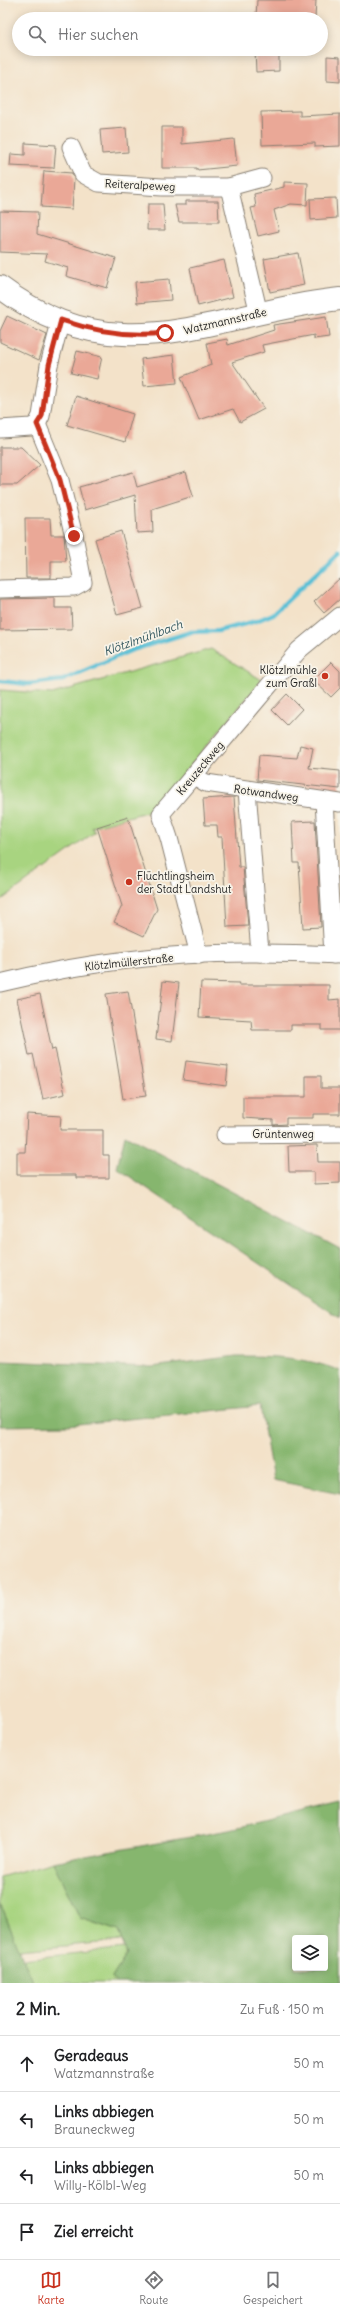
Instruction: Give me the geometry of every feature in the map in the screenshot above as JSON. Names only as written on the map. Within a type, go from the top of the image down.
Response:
[{"type":"street","name":"Reiteralpeweg","points":[[72,146],[83,174],[99,183],[162,188],[229,187],[262,178]]},
{"type":"street","points":[[229,187],[259,314]]},
{"type":"street","name":"Watzmannstraße","points":[[0,287],[16,298],[61,320],[83,328],[124,336],[144,336],[185,331],[259,314],[340,299]]},
{"type":"street","points":[[0,429],[31,427],[37,424],[42,416],[49,365],[61,320]]},
{"type":"street","points":[[0,589],[74,587],[83,582],[74,536],[60,480],[37,424]]},
{"type":"street","name":"Kreuzeckweg","points":[[199,955],[171,845],[161,814],[299,650],[340,616]]},
{"type":"street","name":"Rotwandweg","points":[[194,776],[206,783],[332,802]]},
{"type":"street","points":[[247,790],[260,953]]},
{"type":"street","name":"Klötzlmüllerstraße","points":[[0,983],[45,972],[111,962],[199,955],[260,953],[336,955],[332,802]]},
{"type":"street","name":"Grüntenweg","points":[[225,1135],[340,1134]]},
{"type":"green space","points":[[211,649],[262,680],[153,810],[92,827],[95,832],[0,901],[0,690],[52,694]]},
{"type":"green space","points":[[125,1135],[340,1249],[340,1318],[117,1168]]},
{"type":"green space","points":[[236,1356],[289,1358],[328,1366],[340,1371],[340,1494],[273,1480],[260,1406],[68,1425],[0,1426],[0,1361],[152,1367]]},
{"type":"green space","points":[[340,1803],[340,1983],[116,1983],[112,1978],[127,1954],[118,1931],[80,1918],[53,1862],[229,1830]]},
{"type":"green space","points":[[53,1862],[80,1918],[118,1931],[122,1941],[19,1950],[0,1903],[0,1877]]},
{"type":"green space","points":[[0,1903],[33,1983],[0,1983]]},
{"type":"green space","points":[[125,1948],[127,1954],[112,1978],[116,1983],[33,1983],[23,1959]]},
{"type":"building","points":[[257,0],[316,0],[315,12],[256,12]]},
{"type":"building","points":[[255,56],[279,56],[279,71],[256,72]]},
{"type":"building","points":[[327,56],[340,57],[340,82],[327,81]]},
{"type":"building","points":[[300,111],[300,116],[340,114],[340,146],[315,147],[315,143],[262,145],[261,112]]},
{"type":"building","points":[[162,127],[182,127],[182,144],[234,139],[237,166],[197,170],[197,168],[162,168]]},
{"type":"building","points":[[126,128],[128,152],[102,154],[100,130]]},
{"type":"building","points":[[25,143],[56,145],[54,168],[10,166],[11,154],[25,155]]},
{"type":"building","points":[[44,171],[72,173],[74,179],[72,209],[41,207]]},
{"type":"building","points":[[284,182],[308,183],[307,205],[291,204],[274,210],[279,231],[258,236],[251,208],[256,207],[254,194],[284,187]]},
{"type":"building","points":[[336,198],[337,218],[311,220],[310,199]]},
{"type":"building","points":[[186,201],[218,201],[219,222],[179,222],[175,205],[186,205]]},
{"type":"building","points":[[148,204],[163,204],[165,230],[147,230]]},
{"type":"building","points":[[0,211],[38,212],[37,234],[116,258],[107,288],[66,276],[68,268],[45,261],[47,254],[0,252]]},
{"type":"building","points":[[298,253],[304,285],[270,292],[264,259]]},
{"type":"building","points":[[224,260],[233,297],[198,306],[190,268]]},
{"type":"building","points":[[169,279],[171,300],[137,303],[135,282]]},
{"type":"building","points":[[7,316],[47,335],[39,360],[0,342],[0,331]]},
{"type":"building","points":[[326,317],[329,337],[314,339],[314,335],[262,345],[264,352],[232,362],[264,409],[240,422],[233,409],[199,420],[181,377],[211,365],[207,343],[227,339],[228,345],[274,330],[273,325]]},
{"type":"building","points":[[77,351],[102,357],[97,379],[71,373]]},
{"type":"building","points":[[174,355],[177,383],[144,386],[141,359]]},
{"type":"building","points":[[76,396],[133,414],[125,442],[67,425]]},
{"type":"building","points":[[0,447],[21,447],[40,465],[17,485],[0,485]]},
{"type":"building","points":[[133,472],[137,487],[186,472],[193,496],[152,509],[153,532],[137,533],[135,495],[85,510],[79,487]]},
{"type":"building","points":[[25,518],[50,518],[51,535],[64,535],[66,561],[51,561],[51,578],[26,578]]},
{"type":"building","points":[[121,531],[143,608],[117,615],[95,539]]},
{"type":"building","points":[[340,578],[340,599],[324,613],[314,602]]},
{"type":"building","points":[[55,598],[55,608],[71,608],[72,629],[0,630],[0,599]]},
{"type":"building","points":[[331,662],[340,671],[340,688],[331,697],[313,680]]},
{"type":"building","points":[[287,694],[302,709],[287,725],[272,710]]},
{"type":"building","points":[[300,745],[313,748],[309,768],[340,771],[340,789],[257,780],[259,755],[297,758]]},
{"type":"building","points":[[234,797],[239,867],[243,867],[248,926],[227,927],[222,837],[218,837],[217,825],[205,825],[203,799]]},
{"type":"building","points":[[128,817],[157,909],[144,936],[114,922],[122,906],[97,827]]},
{"type":"building","points":[[315,821],[321,927],[303,928],[299,863],[294,863],[292,822]]},
{"type":"building","points":[[163,981],[179,983],[172,1041],[156,1039]]},
{"type":"building","points":[[201,982],[239,983],[238,985],[329,985],[329,1000],[340,999],[340,1030],[322,1030],[322,1025],[291,1025],[291,1030],[252,1030],[251,1020],[199,1017]]},
{"type":"building","points":[[128,991],[146,1096],[123,1099],[106,994]]},
{"type":"building","points":[[40,994],[52,1050],[55,1049],[65,1094],[43,1099],[33,1054],[29,1055],[17,999]]},
{"type":"building","points":[[186,1061],[228,1066],[226,1086],[183,1080]]},
{"type":"building","points":[[306,1076],[321,1076],[321,1088],[340,1088],[340,1114],[313,1114],[313,1118],[286,1118],[286,1124],[273,1125],[273,1120],[243,1118],[243,1097],[306,1097]]},
{"type":"building","points":[[27,1114],[61,1116],[60,1130],[103,1130],[103,1155],[109,1155],[109,1178],[76,1178],[76,1175],[17,1175],[17,1152],[25,1152]]},
{"type":"building","points":[[317,1145],[318,1162],[340,1162],[340,1183],[314,1184],[314,1172],[289,1172],[288,1146]]},
{"type":"waterway","name":"Klötzlmühlbach","points":[[0,681],[28,684],[63,680],[132,650],[191,632],[218,631],[256,621],[273,614],[340,551]]},
{"type":"place","name":"Klötzlmühle zum Graßl","points":[[325,676]]},
{"type":"place","name":"Flüchtlingsheim der Stadt Landshut","points":[[129,882]]},
{"type":"route","points":[[74,536],[60,480],[37,424],[42,416],[49,365],[61,320],[83,328],[124,336],[144,336],[165,333]]}]
